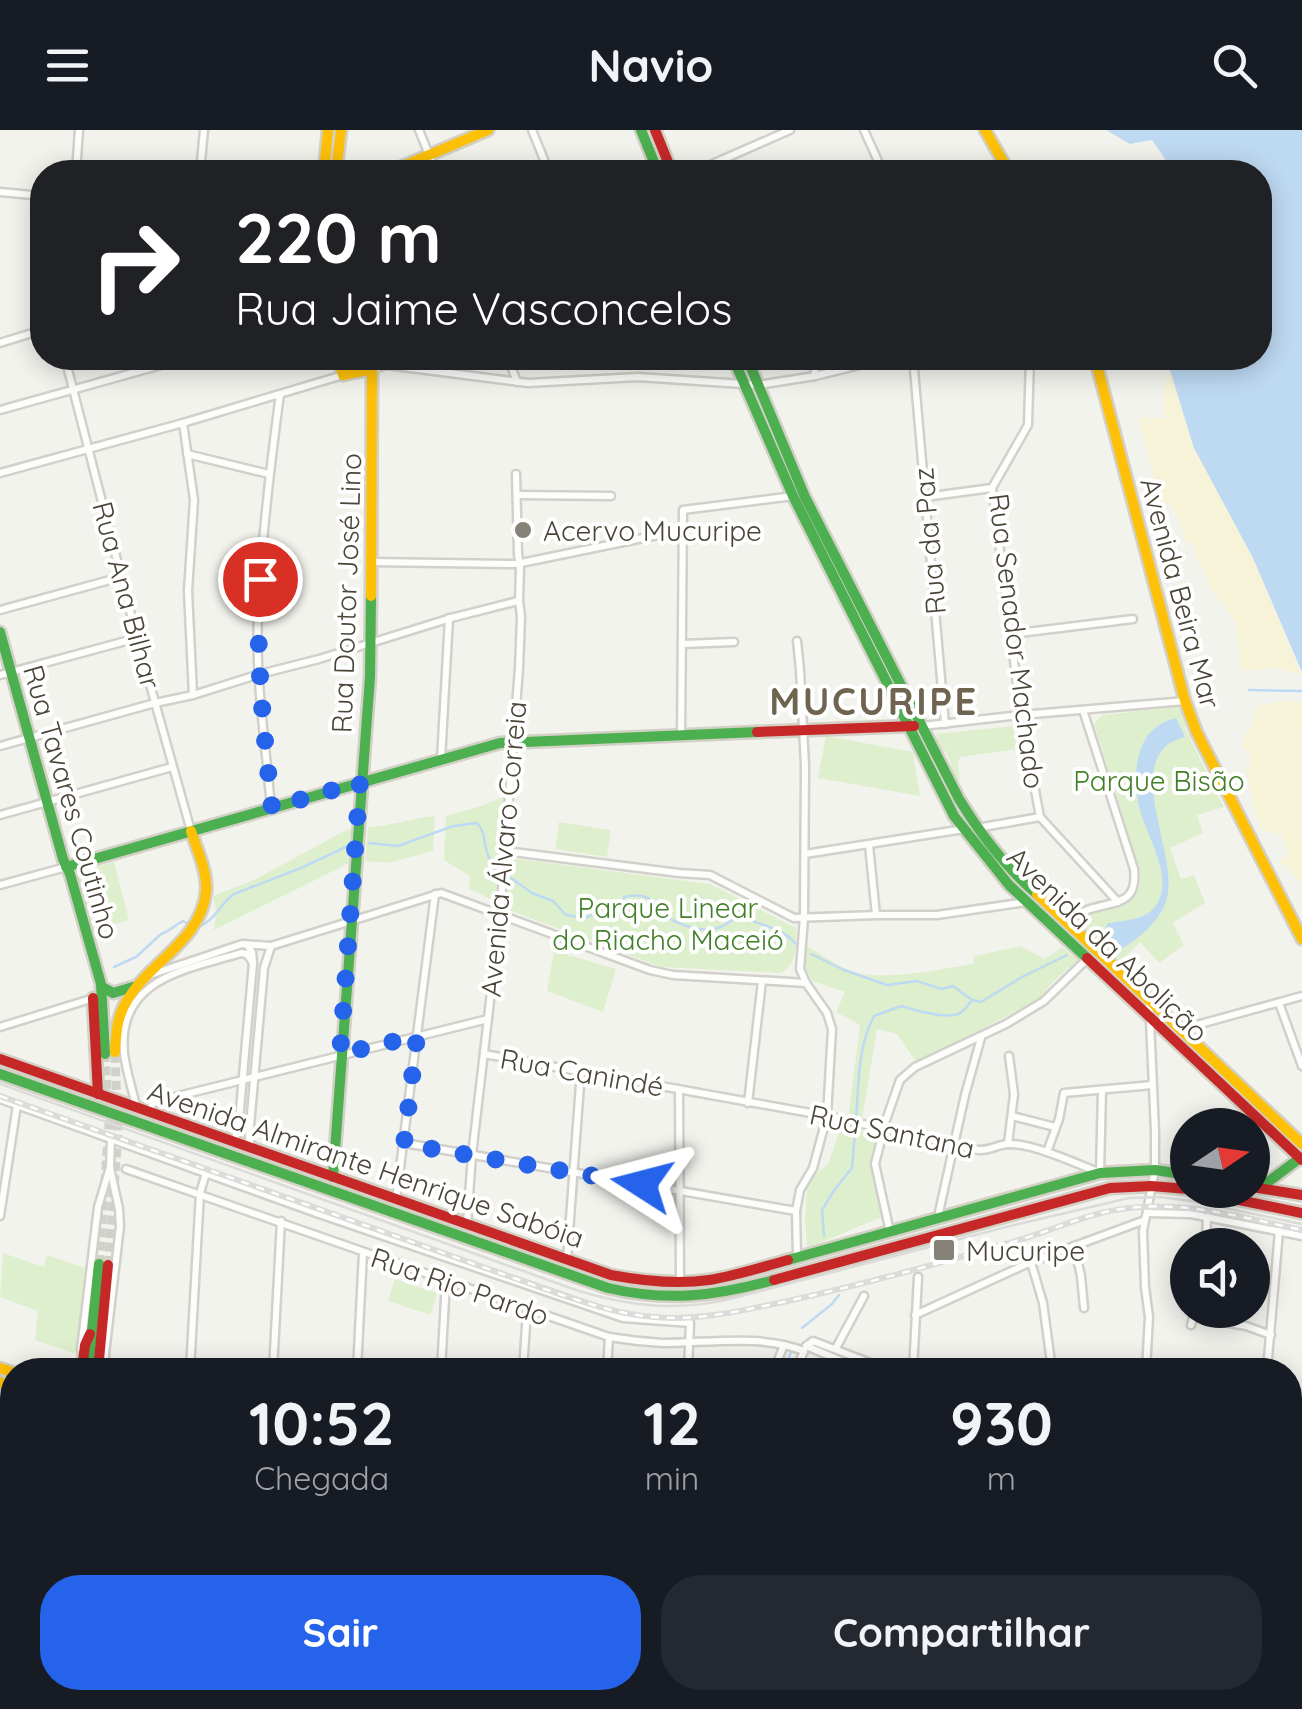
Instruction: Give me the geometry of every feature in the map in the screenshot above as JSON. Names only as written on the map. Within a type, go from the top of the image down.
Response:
[{"type":"main road","points":[[417,160],[488,130]]},
{"type":"main road","points":[[641,130],[653,160]]},
{"type":"main road","points":[[656,130],[667,160]]},
{"type":"main road","points":[[985,130],[1002,160]]},
{"type":"main road","points":[[327,160],[334,134]]},
{"type":"main road","points":[[334,134],[335,160]]},
{"type":"main road","points":[[342,370],[343,375],[367,370]]},
{"type":"main road","name":"Rua Doutor José Lino","points":[[333,1176],[370,677],[372,370]]},
{"type":"main road","name":"Avenida da Abolição","points":[[738,370],[865,625],[998,865],[1066,920],[1302,1144]]},
{"type":"main road","name":"Avenida da Abolição","points":[[751,370],[799,496]]},
{"type":"main road","name":"Avenida Beira Mar","points":[[1098,370],[1185,702],[1302,940]]},
{"type":"main road","name":"Avenida da Abolição","points":[[865,625],[909,726],[964,829],[1027,902],[1301,1159]]},
{"type":"main road","name":"Rua Tavares Coutinho","points":[[0,632],[6,674],[30,737],[101,984],[110,1053],[118,1014],[135,986]]},
{"type":"main road","points":[[66,867],[440,759],[512,742],[922,726]]},
{"type":"main road","points":[[101,984],[114,994],[148,981],[196,922],[206,888],[191,832]]},
{"type":"main road","points":[[93,998],[98,1094]]},
{"type":"main road","name":"Avenida Almirante Henrique Sabóia","points":[[0,1060],[611,1275],[650,1282],[710,1281],[1100,1173],[1170,1172]]},
{"type":"main road","name":"Avenida Almirante Henrique Sabóia","points":[[0,1074],[635,1296],[682,1298],[714,1294],[1096,1191],[1170,1188]]},
{"type":"main road","points":[[1270,1178],[1301,1159]]},
{"type":"main road","points":[[1270,1189],[1302,1195]]},
{"type":"main road","name":"Avenida Almirante Henrique Sabóia","points":[[1270,1206],[1302,1213]]},
{"type":"main road","points":[[84,1358],[104,1264],[102,1358]]},
{"type":"main road","points":[[764,1266],[768,1282]]},
{"type":"street","points":[[77,160],[79,130]]},
{"type":"street","points":[[201,160],[204,130]]},
{"type":"street","points":[[419,130],[431,160]]},
{"type":"street","points":[[532,130],[544,160]]},
{"type":"street","points":[[721,160],[790,130]]},
{"type":"street","points":[[864,130],[878,160]]},
{"type":"street","points":[[0,192],[30,195]]},
{"type":"street","points":[[0,343],[30,334]]},
{"type":"street","name":"Rua Ana Bilhar","points":[[68,370],[136,638],[191,832]]},
{"type":"street","points":[[0,410],[143,370]]},
{"type":"street","points":[[426,370],[518,382],[638,378],[758,385],[839,370]]},
{"type":"street","points":[[513,370],[518,382]]},
{"type":"street","points":[[815,370],[815,376]]},
{"type":"street","name":"Rua da Paz","points":[[914,370],[945,724]]},
{"type":"street","name":"Rua Senador Machado","points":[[1030,370],[1028,425],[992,488],[1021,715],[1040,817],[1118,902]]},
{"type":"street","points":[[0,472],[343,375]]},
{"type":"street","points":[[272,808],[258,619],[269,474],[280,394]]},
{"type":"street","points":[[183,423],[194,500],[188,591],[193,695]]},
{"type":"street","points":[[188,454],[269,474]]},
{"type":"street","name":"Avenida Álvaro Correia","points":[[467,1224],[500,915],[521,617],[516,474]]},
{"type":"street","points":[[925,497],[992,488]]},
{"type":"street","points":[[517,494],[611,496]]},
{"type":"street","points":[[680,737],[683,510],[799,496]]},
{"type":"street","points":[[371,562],[520,564],[682,530]]},
{"type":"street","points":[[0,610],[121,577]]},
{"type":"street","points":[[0,746],[193,695],[519,600]]},
{"type":"street","points":[[440,759],[450,618]]},
{"type":"street","points":[[1011,634],[1133,619]]},
{"type":"street","points":[[6,674],[136,638]]},
{"type":"street","points":[[796,641],[803,732],[805,854],[800,968],[831,1021],[827,1116],[813,1168],[800,1190],[796,1210],[797,1257]]},
{"type":"street","points":[[682,644],[734,642]]},
{"type":"street","points":[[922,726],[1185,702]]},
{"type":"street","points":[[1066,920],[1118,902],[1130,895],[1134,887],[1134,869],[1083,710]]},
{"type":"street","points":[[0,815],[172,767]]},
{"type":"street","points":[[977,828],[1040,817]]},
{"type":"street","points":[[805,854],[964,829]]},
{"type":"street","points":[[870,844],[876,915]]},
{"type":"street","points":[[505,851],[710,875],[794,918],[936,916],[1027,902]]},
{"type":"street","points":[[0,885],[66,867]]},
{"type":"street","points":[[396,1198],[435,894]]},
{"type":"street","points":[[137,1107],[125,1060],[124,1030],[132,1006],[148,981],[168,967],[242,944],[270,946],[435,894],[450,894],[650,970],[673,975],[806,983]]},
{"type":"street","points":[[233,1141],[238,1132],[253,963],[251,949],[242,944]]},
{"type":"street","points":[[252,1147],[249,1137],[264,968],[270,946]]},
{"type":"street","points":[[148,981],[241,953],[248,954],[253,963]]},
{"type":"street","points":[[890,1232],[875,1164],[900,1080],[906,1072],[1044,1001],[1086,959]]},
{"type":"street","points":[[748,1103],[762,981]]},
{"type":"street","points":[[0,1027],[93,998],[99,994],[101,984]]},
{"type":"street","points":[[1181,1030],[1302,996]]},
{"type":"street","points":[[1147,1358],[1150,1317],[1142,1230],[1154,1170],[1155,1131],[1149,1000]]},
{"type":"street","points":[[1279,1003],[1302,1066]]},
{"type":"street","points":[[150,1112],[158,1100],[488,1019]]},
{"type":"street","points":[[940,1218],[981,1036]]},
{"type":"street","name":"Rua Canindé","points":[[484,1054],[679,1089]]},
{"type":"street","points":[[1008,1056],[1014,1094],[1008,1144]]},
{"type":"street","points":[[567,1259],[581,1071]]},
{"type":"street","points":[[1047,1152],[1064,1093],[1152,1085]]},
{"type":"street","points":[[679,1089],[680,1283]]},
{"type":"street","name":"Rua Santana","points":[[679,1089],[827,1116],[954,1145],[986,1150],[1008,1144],[1047,1152],[1100,1173]]},
{"type":"street","points":[[1100,1173],[1102,1090]]},
{"type":"street","points":[[0,1099],[623,1318],[690,1323],[689,1358]]},
{"type":"street","points":[[0,1216],[18,1105]]},
{"type":"street","points":[[1012,1116],[1055,1127]]},
{"type":"street","points":[[104,1358],[120,1226],[110,1168],[111,1139]]},
{"type":"street","points":[[404,1144],[796,1210]]},
{"type":"street","points":[[84,1358],[98,1207],[110,1168]]},
{"type":"street","name":"Rua Rio Pardo","points":[[126,1169],[609,1337],[638,1342],[739,1342],[803,1349]]},
{"type":"street","points":[[191,1358],[200,1193],[206,1173]]},
{"type":"street","points":[[105,1184],[110,1182],[114,1188]]},
{"type":"street","points":[[915,1315],[1031,1262],[1147,1217],[1207,1217],[1302,1236]]},
{"type":"street","points":[[1207,1217],[1207,1228]]},
{"type":"street","points":[[274,1358],[281,1221]]},
{"type":"street","points":[[1268,1358],[1279,1231]]},
{"type":"street","points":[[1074,1246],[1084,1308]]},
{"type":"street","points":[[358,1358],[363,1253]]},
{"type":"street","points":[[1031,1262],[1043,1303],[1050,1358]]},
{"type":"street","points":[[913,1358],[918,1277]]},
{"type":"street","points":[[442,1358],[446,1281]]},
{"type":"street","points":[[836,1348],[864,1296]]},
{"type":"street","points":[[524,1358],[527,1310]]},
{"type":"street","points":[[1252,1328],[1271,1335]]},
{"type":"street","points":[[608,1358],[609,1337]]},
{"type":"street","points":[[800,1358],[803,1349],[814,1341],[851,1358]]},
{"type":"street","points":[[780,1358],[786,1345]]},
{"type":"street","points":[[803,1349],[833,1358]]},
{"type":"green space","name":"Parque Bisão","points":[[1177,707],[1184,710],[1188,722],[1185,728],[1224,807],[1197,815],[1203,833],[1170,848],[1181,879],[1194,875],[1205,903],[1173,923],[1184,945],[1159,963],[1140,942],[1118,964],[1077,926],[1095,913],[1126,903],[1139,887],[1140,871],[1094,724],[1102,715]]},
{"type":"green space","points":[[1013,726],[1018,749],[960,757],[960,780],[955,782],[949,772],[951,763],[945,751],[939,749],[936,734]]},
{"type":"green space","points":[[826,736],[913,752],[920,796],[818,778]]},
{"type":"green space","name":"Parque Linear do Riacho Maceió","points":[[505,796],[495,901],[469,889],[470,876],[444,860],[446,816]]},
{"type":"green space","points":[[435,816],[433,851],[388,863],[365,861],[368,827]]},
{"type":"green space","points":[[559,822],[611,830],[607,857],[555,849]]},
{"type":"green space","points":[[352,830],[349,863],[214,930],[213,896],[254,880]]},
{"type":"green space","name":"Parque Linear do Riacho Maceió","points":[[511,858],[710,884],[796,928],[793,960],[780,973],[661,967],[506,909]]},
{"type":"green space","points":[[114,862],[129,920],[93,930],[77,872]]},
{"type":"green space","name":"Parque Linear do Riacho Maceió","points":[[807,946],[848,970],[876,975],[973,964],[974,956],[1020,946],[1045,959],[1062,947],[1078,960],[1039,999],[917,1063],[897,1034],[877,1029],[862,1120],[850,1117],[849,1112],[860,1025],[836,1012],[845,992],[812,981],[805,967]]},
{"type":"green space","points":[[554,951],[616,969],[603,1012],[547,991]]},
{"type":"green space","points":[[841,1127],[877,1133],[872,1168],[882,1217],[807,1247],[807,1187],[828,1164]]},
{"type":"green space","points":[[3,1253],[44,1267],[47,1255],[85,1268],[76,1354],[35,1340],[38,1311],[0,1297]]},
{"type":"green space","points":[[395,1279],[437,1293],[430,1315],[388,1301]]},
{"type":"sand","points":[[1170,370],[1194,448],[1253,558],[1302,676],[1277,668],[1240,668],[1236,622],[1209,586],[1194,545],[1185,540],[1181,523],[1168,503],[1161,504],[1138,419],[1164,419],[1163,392]]},
{"type":"sand","points":[[1286,700],[1302,703],[1302,902],[1300,883],[1279,860],[1289,856],[1281,833],[1263,833],[1246,770],[1252,763],[1250,753],[1241,746],[1251,728],[1256,706]]},
{"type":"water","points":[[1106,130],[1302,130],[1302,672],[1253,558],[1194,448],[1170,370],[1272,370],[1272,160],[1166,160],[1152,140],[1130,144]]},
{"type":"water","points":[[1176,718],[1185,737],[1165,747],[1155,763],[1153,784],[1169,882],[1166,901],[1146,930],[1118,951],[1104,931],[1108,923],[1143,916],[1152,910],[1162,887],[1158,859],[1139,807],[1139,753],[1148,735],[1160,724]]},
{"type":"waterway","points":[[1249,690],[1302,691]]},
{"type":"waterway","points":[[369,843],[398,846],[453,826],[477,823],[489,858],[499,873]]},
{"type":"waterway","points":[[198,927],[234,894],[348,846]]},
{"type":"waterway","points":[[511,878],[532,893],[553,901],[566,915],[611,918],[622,913],[624,897],[638,895],[652,901],[676,922],[690,927],[718,928],[739,915],[776,930],[796,944]]},
{"type":"waterway","points":[[114,967],[136,957],[161,934],[183,921],[191,926]]},
{"type":"waterway","points":[[811,954],[887,985],[917,981],[942,989],[953,986],[981,1002],[1067,955]]},
{"type":"waterway","points":[[856,1119],[862,1053],[874,1016],[901,1006],[955,1015],[972,1000]]},
{"type":"waterway","points":[[824,1236],[822,1210],[852,1168],[855,1132]]},
{"type":"waterway","points":[[802,1328],[839,1295]]},
{"type":"waterway","points":[[789,1358],[792,1349]]},
{"type":"tunnel","points":[[108,1265],[118,1135],[115,1052]]},
{"type":"tunnel","points":[[99,1264],[109,1126],[105,1054]]},
{"type":"tram line","points":[[0,1084],[579,1291],[634,1303],[670,1306],[726,1300],[1129,1198],[1191,1201],[1302,1224]]},
{"type":"railway","points":[[0,1096],[559,1294],[642,1316],[703,1316],[783,1302],[931,1265],[1129,1208],[1194,1209],[1302,1230]]},
{"type":"traffic: fast","points":[[641,130],[653,160]]},
{"type":"traffic: fast","points":[[738,370],[793,496],[954,816],[1009,885],[1087,958]]},
{"type":"traffic: fast","points":[[752,370],[805,497],[959,799],[994,850],[1037,894]]},
{"type":"traffic: fast","points":[[333,1177],[370,677],[371,596]]},
{"type":"traffic: fast","points":[[0,632],[101,984],[105,1054]]},
{"type":"traffic: fast","points":[[66,867],[500,743],[757,732]]},
{"type":"traffic: fast","points":[[102,987],[113,993],[133,987]]},
{"type":"traffic: fast","points":[[0,1074],[608,1288],[672,1296],[732,1290],[774,1280]]},
{"type":"traffic: fast","points":[[1270,1180],[1300,1158]]},
{"type":"traffic: fast","points":[[788,1260],[1100,1173],[1170,1172]]},
{"type":"traffic: fast","points":[[89,1358],[99,1264]]},
{"type":"traffic: slow","points":[[325,160],[328,130]]},
{"type":"traffic: slow","points":[[337,160],[341,130]]},
{"type":"traffic: slow","points":[[417,160],[488,130]]},
{"type":"traffic: slow","points":[[985,130],[1002,160]]},
{"type":"traffic: slow","points":[[342,370],[343,375],[367,370]]},
{"type":"traffic: slow","points":[[371,596],[372,370]]},
{"type":"traffic: slow","points":[[1098,370],[1185,701],[1197,733],[1302,939]]},
{"type":"traffic: slow","points":[[115,1052],[124,1005],[185,937],[202,909],[205,877],[191,831]]},
{"type":"traffic: slow","points":[[1037,894],[1302,1144]]},
{"type":"traffic: jam","points":[[655,130],[667,160]]},
{"type":"traffic: jam","points":[[757,732],[914,726]]},
{"type":"traffic: jam","points":[[1087,958],[1302,1160]]},
{"type":"traffic: jam","points":[[93,998],[98,1094]]},
{"type":"traffic: jam","points":[[0,1059],[611,1275],[660,1282],[697,1281],[788,1260]]},
{"type":"traffic: jam","points":[[774,1280],[1110,1188],[1170,1188]]},
{"type":"traffic: jam","points":[[1270,1190],[1302,1195]]},
{"type":"traffic: jam","points":[[1270,1206],[1302,1213]]},
{"type":"traffic: jam","points":[[99,1358],[108,1265]]},
{"type":"traffic: jam","points":[[83,1358],[90,1334]]},
{"type":"place","name":"Acervo Mucuripe","points":[[523,530]]},
{"type":"place","name":"Mucuripe","points":[[944,1250]]},
{"type":"district","name":"MUCURIPE","points":[[874,701]]},
{"type":"route","points":[[260,579],[260,674],[272,808],[360,782],[340,1054],[417,1036],[404,1144],[642,1184]]}]
